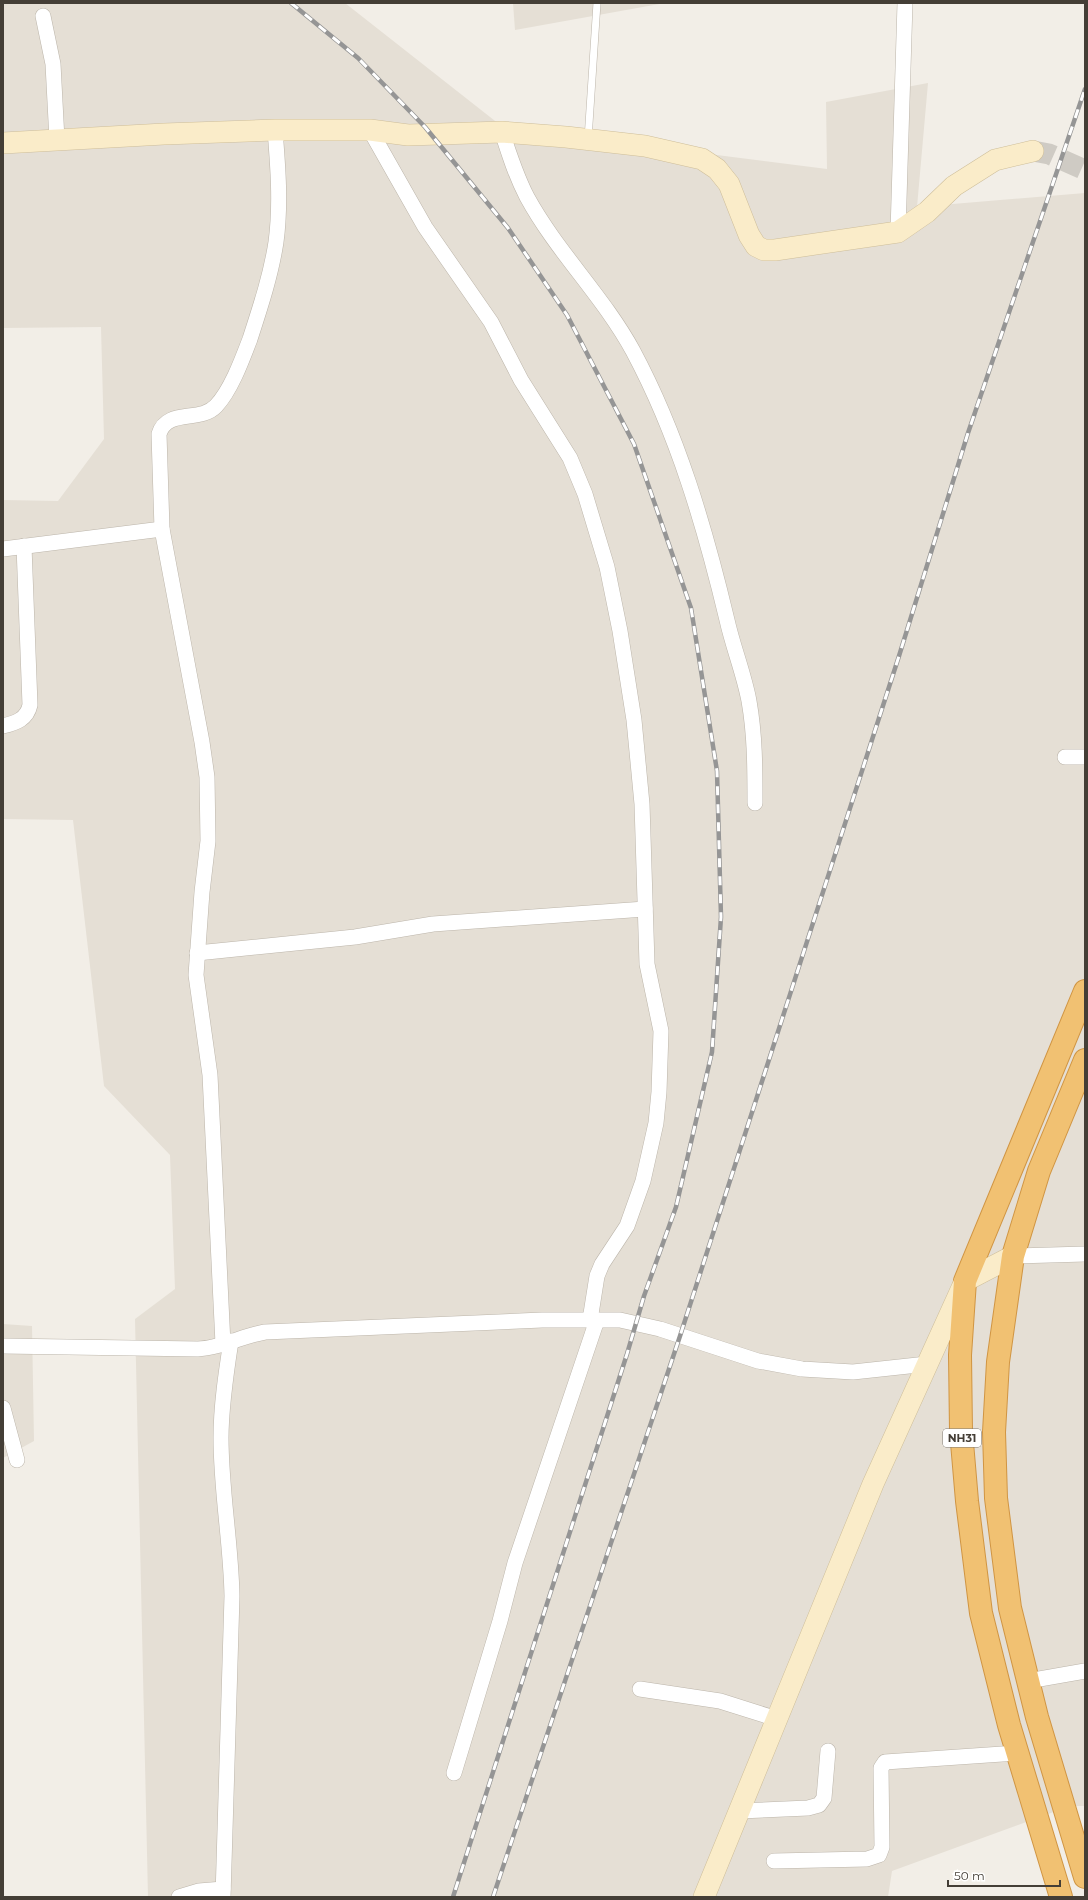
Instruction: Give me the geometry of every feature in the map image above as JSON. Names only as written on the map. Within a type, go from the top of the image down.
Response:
[{"type":"highway","name":"NH31","points":[[1061,1897],[1017,1753],[981,1613],[967,1501],[961,1432],[960,1355],[965,1281],[1085,991]]},
{"type":"highway","name":"NH31","points":[[1085,1060],[1039,1171],[1013,1256],[998,1362],[994,1432],[996,1498],[1010,1608],[1037,1717],[1085,1877]]},
{"type":"street","points":[[898,232],[905,3]]},
{"type":"street","points":[[42,16],[53,64],[58,140]]},
{"type":"street","points":[[3,143],[164,134],[275,130],[370,130],[408,135],[502,132],[588,139],[645,146],[702,159],[717,169],[728,184],[749,235],[756,246],[764,250],[775,250],[898,232],[927,212],[954,186],[995,160],[1033,151]]},
{"type":"street","points":[[179,1897],[199,1891],[223,1893],[232,1596],[231,1553],[222,1467],[221,1438],[227,1342],[210,1075],[197,988],[197,953],[208,841],[207,777],[202,742],[162,529],[159,434],[161,428],[171,420],[202,414],[215,407],[223,398],[243,359],[262,303],[276,243],[278,213],[278,165],[275,130]]},
{"type":"street","points":[[370,130],[425,227],[491,322],[521,380],[570,458],[585,494],[607,567],[620,631],[634,720],[642,804],[648,969],[660,1031],[659,1092],[656,1123],[650,1155],[627,1226],[602,1264],[597,1276],[593,1320],[515,1563],[500,1621],[454,1773]]},
{"type":"street","points":[[502,132],[515,173],[527,197],[545,226],[611,316],[632,351],[677,449],[700,518],[749,701],[755,758],[756,804]]},
{"type":"street","points":[[3,549],[162,529]]},
{"type":"street","points":[[3,726],[24,718],[29,712],[30,705],[24,546]]},
{"type":"street","points":[[1065,757],[1085,757]]},
{"type":"street","points":[[197,953],[348,938],[433,924],[645,909]]},
{"type":"street","points":[[704,1897],[873,1484],[965,1281],[1013,1256],[1085,1254]]},
{"type":"street","points":[[3,1346],[198,1349],[210,1348],[264,1332],[542,1320],[620,1320],[660,1329],[758,1361],[802,1369],[853,1372],[927,1364]]},
{"type":"street","points":[[3,1408],[17,1460]]},
{"type":"street","points":[[1028,1681],[1085,1671]]},
{"type":"street","points":[[640,1689],[720,1701],[777,1719]]},
{"type":"street","points":[[739,1811],[808,1808],[819,1805],[824,1798],[828,1751]]},
{"type":"street","points":[[774,1861],[867,1859],[879,1855],[882,1847],[881,1768],[885,1762],[1017,1753]]},
{"type":"lane","points":[[588,139],[597,3]]},
{"type":"shaded area","points":[[3,3],[345,3],[504,128],[827,169],[826,102],[928,83],[917,207],[1085,193],[1085,1806],[1070,1806],[892,1871],[888,1897],[148,1897],[135,1319],[175,1289],[170,1155],[104,1086],[73,820],[3,819],[3,500],[58,501],[104,439],[101,327],[3,328]]},
{"type":"shaded area","points":[[513,3],[665,3],[515,30]]},
{"type":"shaded area","points":[[3,1324],[32,1326],[34,1441],[3,1458]]},
{"type":"tunnel","points":[[1033,151],[1049,154],[1085,170]]},
{"type":"railway","points":[[291,3],[358,58],[425,127],[508,228],[567,315],[634,444],[691,608],[717,771],[721,917],[712,1052],[676,1207],[644,1296],[627,1354],[453,1897]]},
{"type":"railway","points":[[493,1897],[680,1336],[899,656],[968,433],[1085,89]]}]
